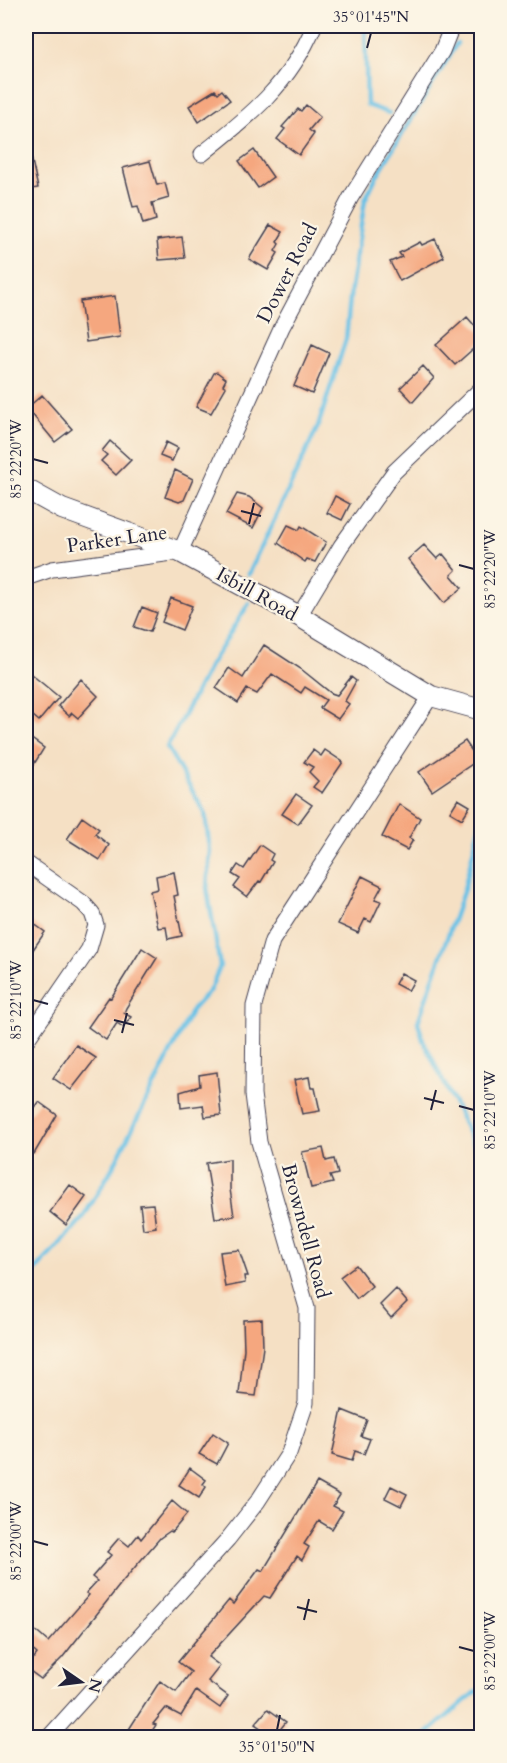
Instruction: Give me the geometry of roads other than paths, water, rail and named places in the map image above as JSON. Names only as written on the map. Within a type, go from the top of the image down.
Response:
[{"type":"street","points":[[202,154],[255,112],[284,80],[314,26]]},
{"type":"street","name":"Dower Road","points":[[180,552],[282,327],[351,197],[441,51],[452,26]]},
{"type":"street","points":[[299,616],[341,546],[394,472],[482,388]]},
{"type":"street","name":"Isbill Road","points":[[26,489],[62,509],[180,552],[299,616],[432,696],[482,710]]},
{"type":"street","name":"Parker Lane","points":[[26,578],[52,569],[180,552]]},
{"type":"street","name":"Browndell Road","points":[[48,1737],[228,1539],[258,1501],[289,1453],[306,1403],[307,1308],[259,1142],[252,1091],[254,1006],[272,941],[432,696]]},
{"type":"street","points":[[26,863],[83,903],[92,913],[96,925],[89,949],[26,1041]]},
{"type":"waterway","points":[[365,26],[367,105],[389,113]]},
{"type":"waterway","points":[[249,574],[318,426],[346,339],[351,288],[365,200],[375,179],[457,43]]},
{"type":"waterway","points":[[26,1281],[83,1218],[113,1167],[192,1010],[210,990],[220,966],[207,888],[210,851],[205,813],[167,747],[210,665],[249,603]]},
{"type":"waterway","points":[[482,815],[464,889],[418,1022],[423,1040],[482,1160]]},
{"type":"waterway","points":[[422,1738],[474,1693],[482,1689]]}]
